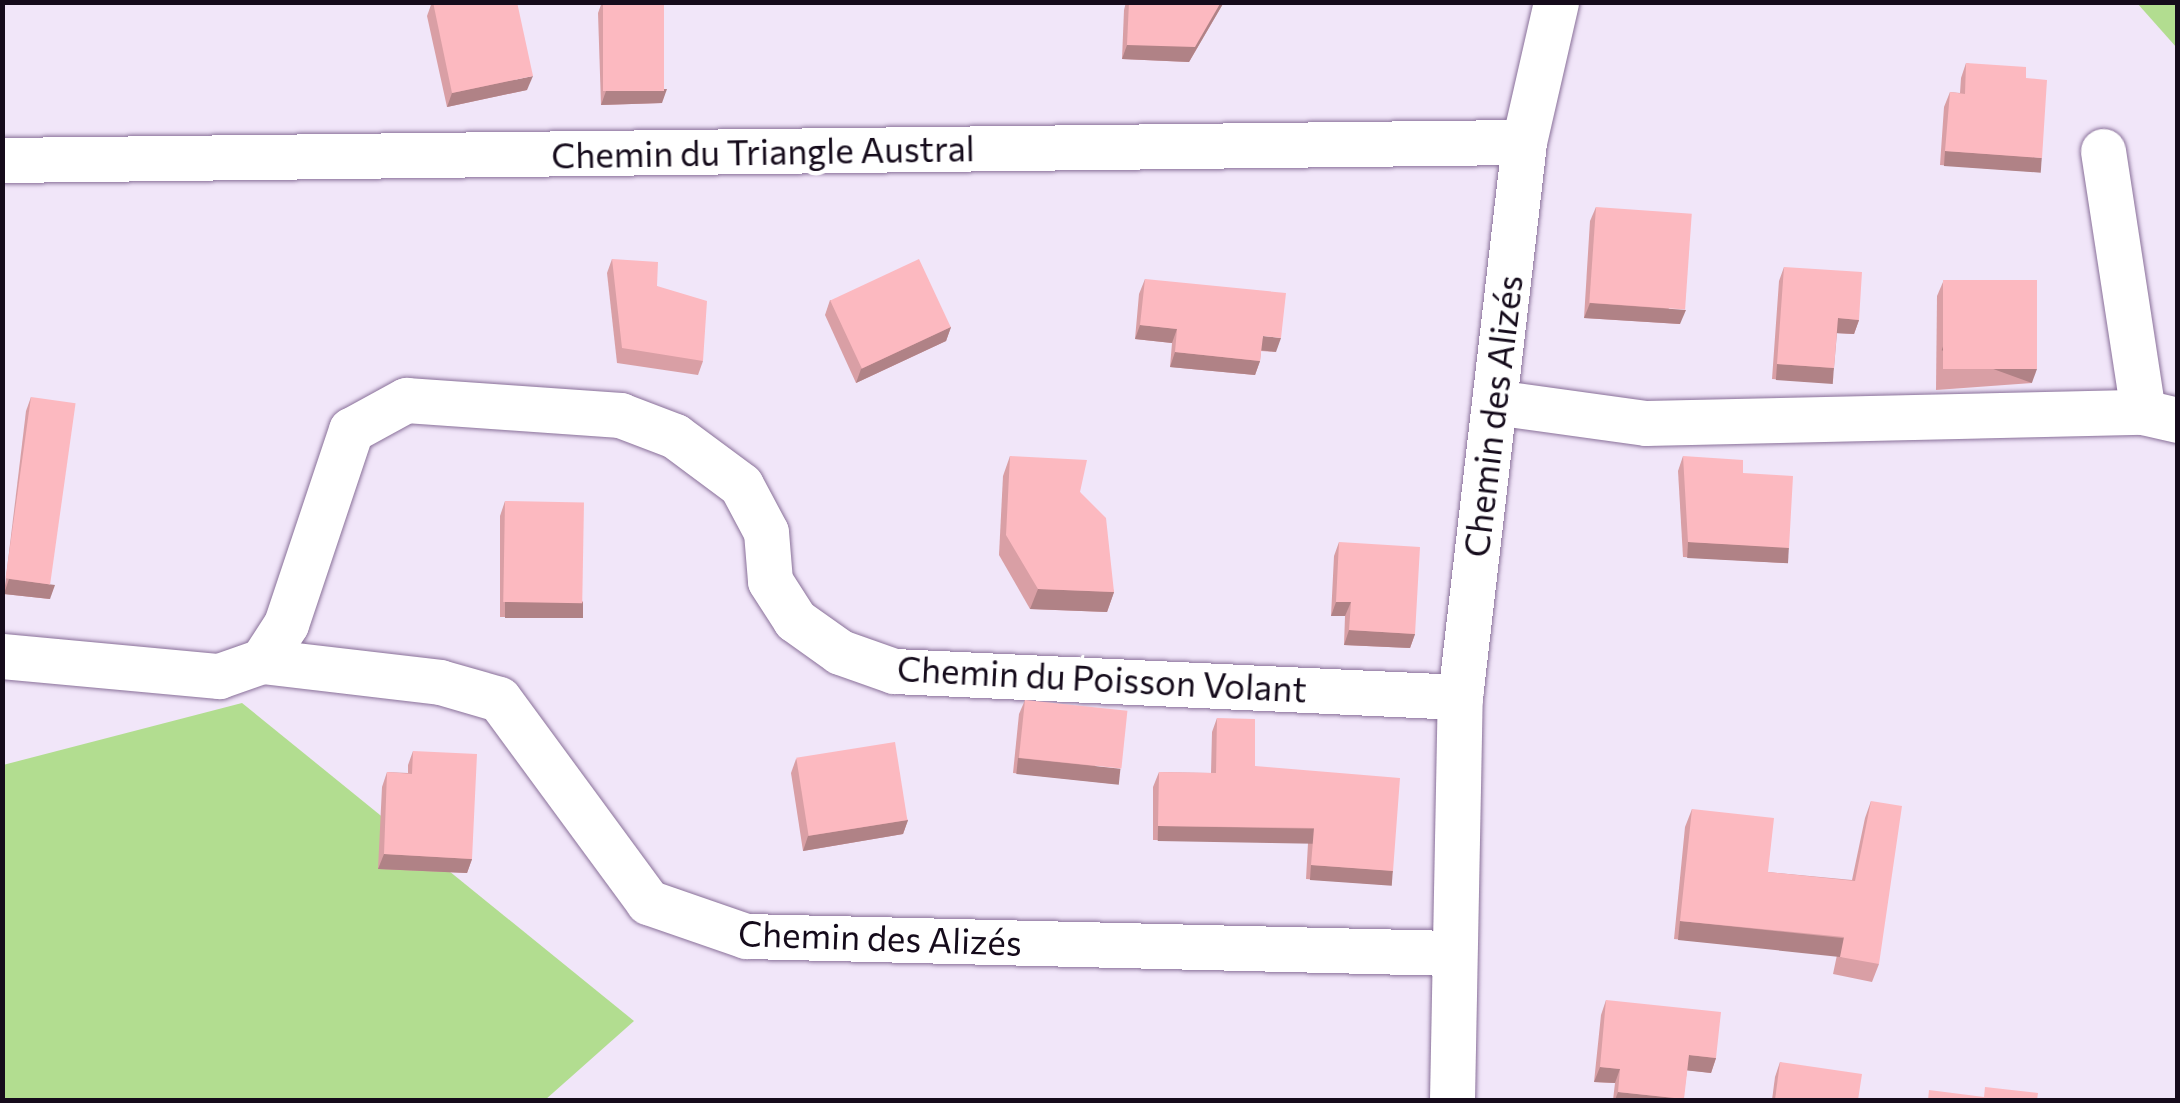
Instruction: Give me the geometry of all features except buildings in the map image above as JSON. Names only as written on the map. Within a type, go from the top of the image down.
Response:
[{"type":"street","name":"Chemin des Alizés","points":[[1452,1100],[1460,697],[1524,142],[1556,2]]},
{"type":"street","name":"Chemin du Triangle Austral","points":[[2,160],[1524,142]]},
{"type":"street","points":[[1494,402],[1646,424],[2160,416],[2102,151]]},
{"type":"street","name":"Chemin du Poisson Volant","points":[[262,661],[286,624],[351,430],[406,400],[620,415],[675,436],[741,486],[766,532],[770,581],[795,620],[840,652],[894,671],[1460,697]]},
{"type":"street","name":"Chemin des Alizés","points":[[2,656],[219,676],[262,661],[440,682],[499,699],[623,874],[648,902],[702,926],[746,936],[1454,954]]},
{"type":"green space","points":[[2137,3],[2177,3],[2177,48]]},
{"type":"green space","points":[[242,703],[634,1021],[545,1100],[3,1100],[3,765]]}]
